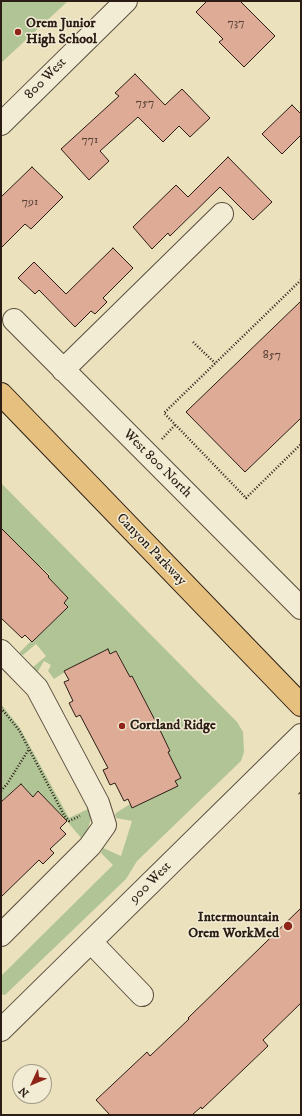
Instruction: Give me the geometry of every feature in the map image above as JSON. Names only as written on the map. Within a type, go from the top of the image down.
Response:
[{"type":"highway","name":"Canyon Parkway","points":[[1,394],[301,705]]},
{"type":"street","name":"800 West","points":[[1,124],[126,1]]},
{"type":"street","points":[[63,370],[222,214]]},
{"type":"street","name":"West 800 North","points":[[14,320],[301,608]]},
{"type":"street","points":[[1,651],[37,688],[98,804],[105,825],[90,846],[1,935]]},
{"type":"street","name":"900 West","points":[[2,1028],[301,736]]},
{"type":"street","points":[[91,942],[142,995]]},
{"type":"path","points":[[301,280],[164,413],[246,498],[301,444]]},
{"type":"path","points":[[193,342],[215,364]]},
{"type":"path","points":[[1,708],[19,730],[64,815],[69,821],[83,815]]},
{"type":"path","points":[[1,790],[7,784],[29,749]]},
{"type":"green space","name":"Orem Junior High School","points":[[1,1],[68,1],[1,63]]},
{"type":"green space","points":[[1,483],[237,722],[243,732],[244,752],[241,761],[137,861],[126,879],[5,995],[1,994],[1,976],[113,865],[101,853],[103,848],[121,856],[132,821],[116,818],[116,813],[130,804],[132,808],[177,786],[175,781],[181,778],[168,752],[170,750],[138,687],[132,676],[130,677],[117,651],[64,671],[65,672],[54,679],[48,671],[51,665],[44,661],[37,673],[32,668],[46,656],[36,644],[23,655],[20,654],[20,652],[31,641],[32,642],[67,607],[64,603],[68,598],[48,577],[50,575],[40,566],[38,568],[31,561],[32,559],[1,531]]},
{"type":"green space","points":[[1,704],[20,728],[69,818],[88,809],[91,818],[87,833],[82,839],[38,791],[33,797],[21,784],[1,801]]},
{"type":"building","points":[[207,1],[240,1],[275,36],[244,67],[219,42],[223,39],[196,12]]},
{"type":"building","points":[[135,74],[165,105],[182,89],[210,118],[190,137],[179,126],[163,142],[138,117],[100,151],[109,161],[89,180],[61,149],[119,96],[115,93]]},
{"type":"building","points":[[292,105],[301,114],[301,135],[282,154],[262,134]]},
{"type":"building","points":[[228,157],[272,202],[253,220],[220,187],[170,236],[168,233],[152,249],[133,227],[176,185],[188,197]]},
{"type":"building","points":[[32,167],[63,197],[31,229],[25,224],[1,248],[1,197]]},
{"type":"building","points":[[113,248],[133,268],[103,298],[107,302],[95,314],[91,311],[75,327],[39,290],[35,294],[18,278],[34,262],[66,294]]},
{"type":"building","points":[[301,301],[301,418],[245,472],[186,412]]},
{"type":"building","points":[[1,528],[49,576],[48,577],[68,598],[64,603],[68,607],[32,642],[25,635],[22,638],[1,618]]},
{"type":"building","name":"Cortland Ridge","points":[[108,649],[110,654],[116,651],[130,677],[132,676],[159,728],[170,751],[168,752],[181,778],[175,781],[178,786],[132,808],[128,799],[124,801],[115,783],[110,785],[103,770],[108,768],[80,715],[76,717],[69,703],[73,701],[64,682],[69,680],[64,671]]},
{"type":"building","points":[[21,784],[33,797],[38,791],[67,821],[60,828],[66,834],[50,849],[54,853],[43,864],[39,860],[1,897],[1,802]]},
{"type":"building","points":[[301,908],[301,1003],[263,1040],[268,1046],[202,1109],[201,1107],[192,1115],[110,1115],[96,1100],[147,1052],[150,1056]]},
{"type":"place","name":"Orem Junior High School","points":[[18,32]]},
{"type":"place","name":"Cortland Ridge","points":[[122,726]]},
{"type":"place","name":"Intermountain Orem WorkMed","points":[[288,926]]}]
